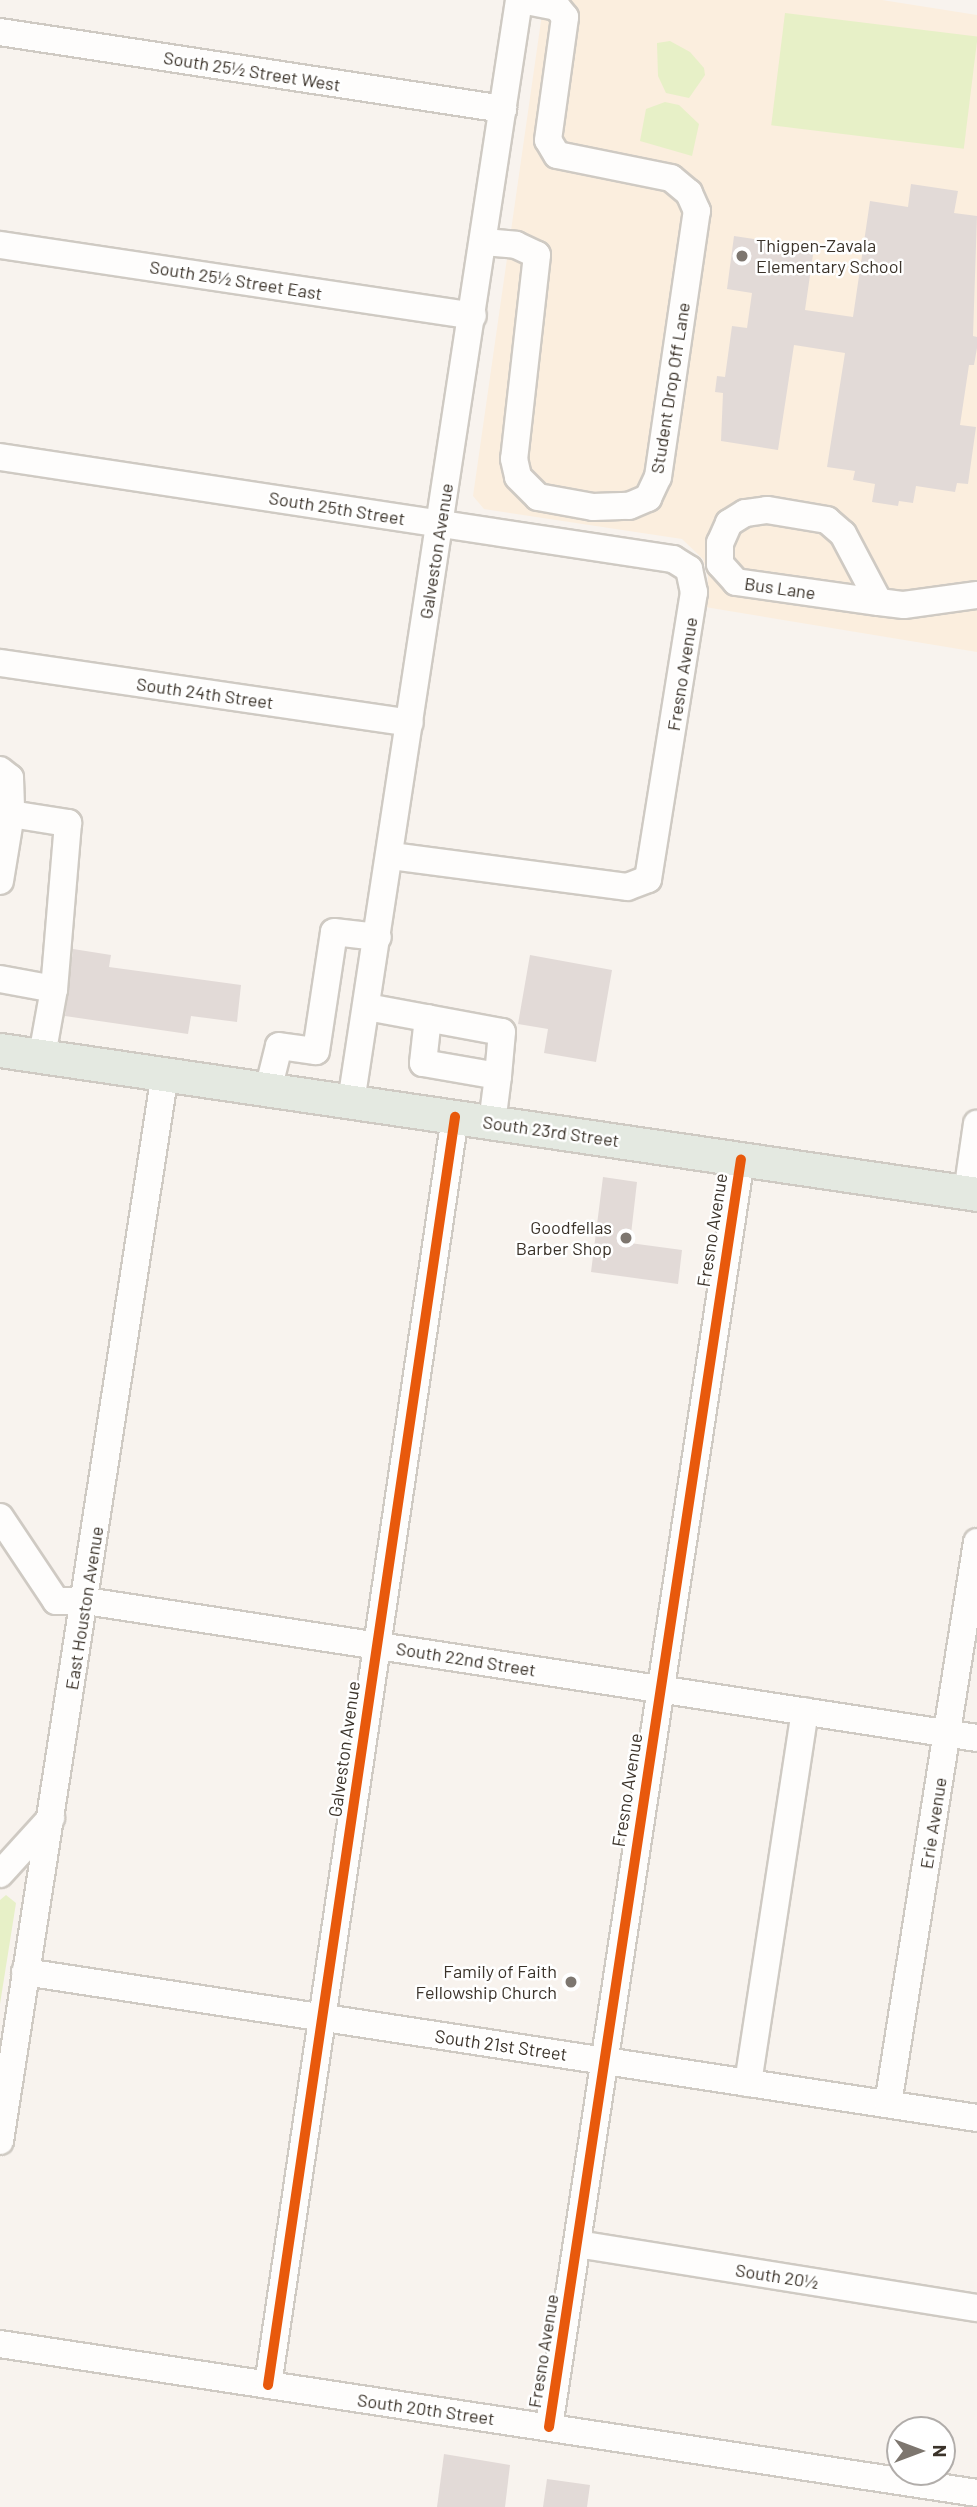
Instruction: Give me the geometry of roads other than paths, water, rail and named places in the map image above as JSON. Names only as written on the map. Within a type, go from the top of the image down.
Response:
[{"type":"main road","name":"South 23rd Street","points":[[0,1050],[972,1194]]},
{"type":"street","name":"Galveston Avenue","points":[[352,1102],[519,0]]},
{"type":"street","name":"Student Drop Off Lane","points":[[484,242],[516,245],[537,255],[514,459],[519,477],[538,497],[593,507],[629,506],[648,498],[658,477],[697,211],[689,193],[671,178],[557,155],[548,140],[565,17],[556,7],[519,0]]},
{"type":"street","name":"South 25½ Street West","points":[[0,32],[503,109]]},
{"type":"street","name":"South 25½ Street East","points":[[0,245],[473,316]]},
{"type":"street","name":"South 25th Street","points":[[0,457],[673,559],[688,569],[694,592]]},
{"type":"street","name":"Bus Lane","points":[[879,602],[843,534],[827,520],[767,510],[745,513],[729,523],[720,543],[720,564],[736,582],[879,602],[904,605],[977,595]]},
{"type":"street","name":"Fresno Avenue","points":[[391,856],[627,887],[648,879],[694,592]]},
{"type":"street","name":"South 24th Street","points":[[0,663],[410,723]]},
{"type":"street","points":[[0,770],[10,778],[11,814],[0,881]]},
{"type":"street","points":[[11,814],[68,823],[54,989],[42,1056]]},
{"type":"street","points":[[268,1090],[279,1046],[316,1051],[334,932],[378,937]]},
{"type":"street","points":[[327,978],[428,1018],[502,1032],[492,1123]]},
{"type":"street","points":[[0,979],[54,989]]},
{"type":"street","points":[[428,1018],[423,1063],[498,1076]]},
{"type":"street","name":"East Houston Avenue","points":[[0,2141],[86,1601],[165,1074]]},
{"type":"street","name":"Galveston Avenue","points":[[268,2385],[455,1117]]},
{"type":"street","points":[[972,1194],[977,1124]]},
{"type":"street","name":"Fresno Avenue","points":[[549,2427],[741,1159]]},
{"type":"street","name":"South 22nd Street","points":[[0,1517],[56,1601],[86,1601],[977,1738]]},
{"type":"street","name":"Erie Avenue","points":[[888,2104],[977,1542]]},
{"type":"street","points":[[748,2084],[805,1711]]},
{"type":"street","points":[[0,1874],[52,1816]]},
{"type":"street","name":"South 21st Street","points":[[25,1972],[977,2118]]},
{"type":"street","name":"South 20½","points":[[577,2244],[977,2308]]},
{"type":"street","name":"South 20th Street","points":[[0,2344],[977,2493]]},
{"type":"place","name":"Thigpen-Zavala Elementary School","points":[[742,256]]},
{"type":"place","name":"Goodfellas Barber Shop","points":[[626,1238]]},
{"type":"place","name":"Family of Faith Fellowship Church","points":[[571,1982]]}]
